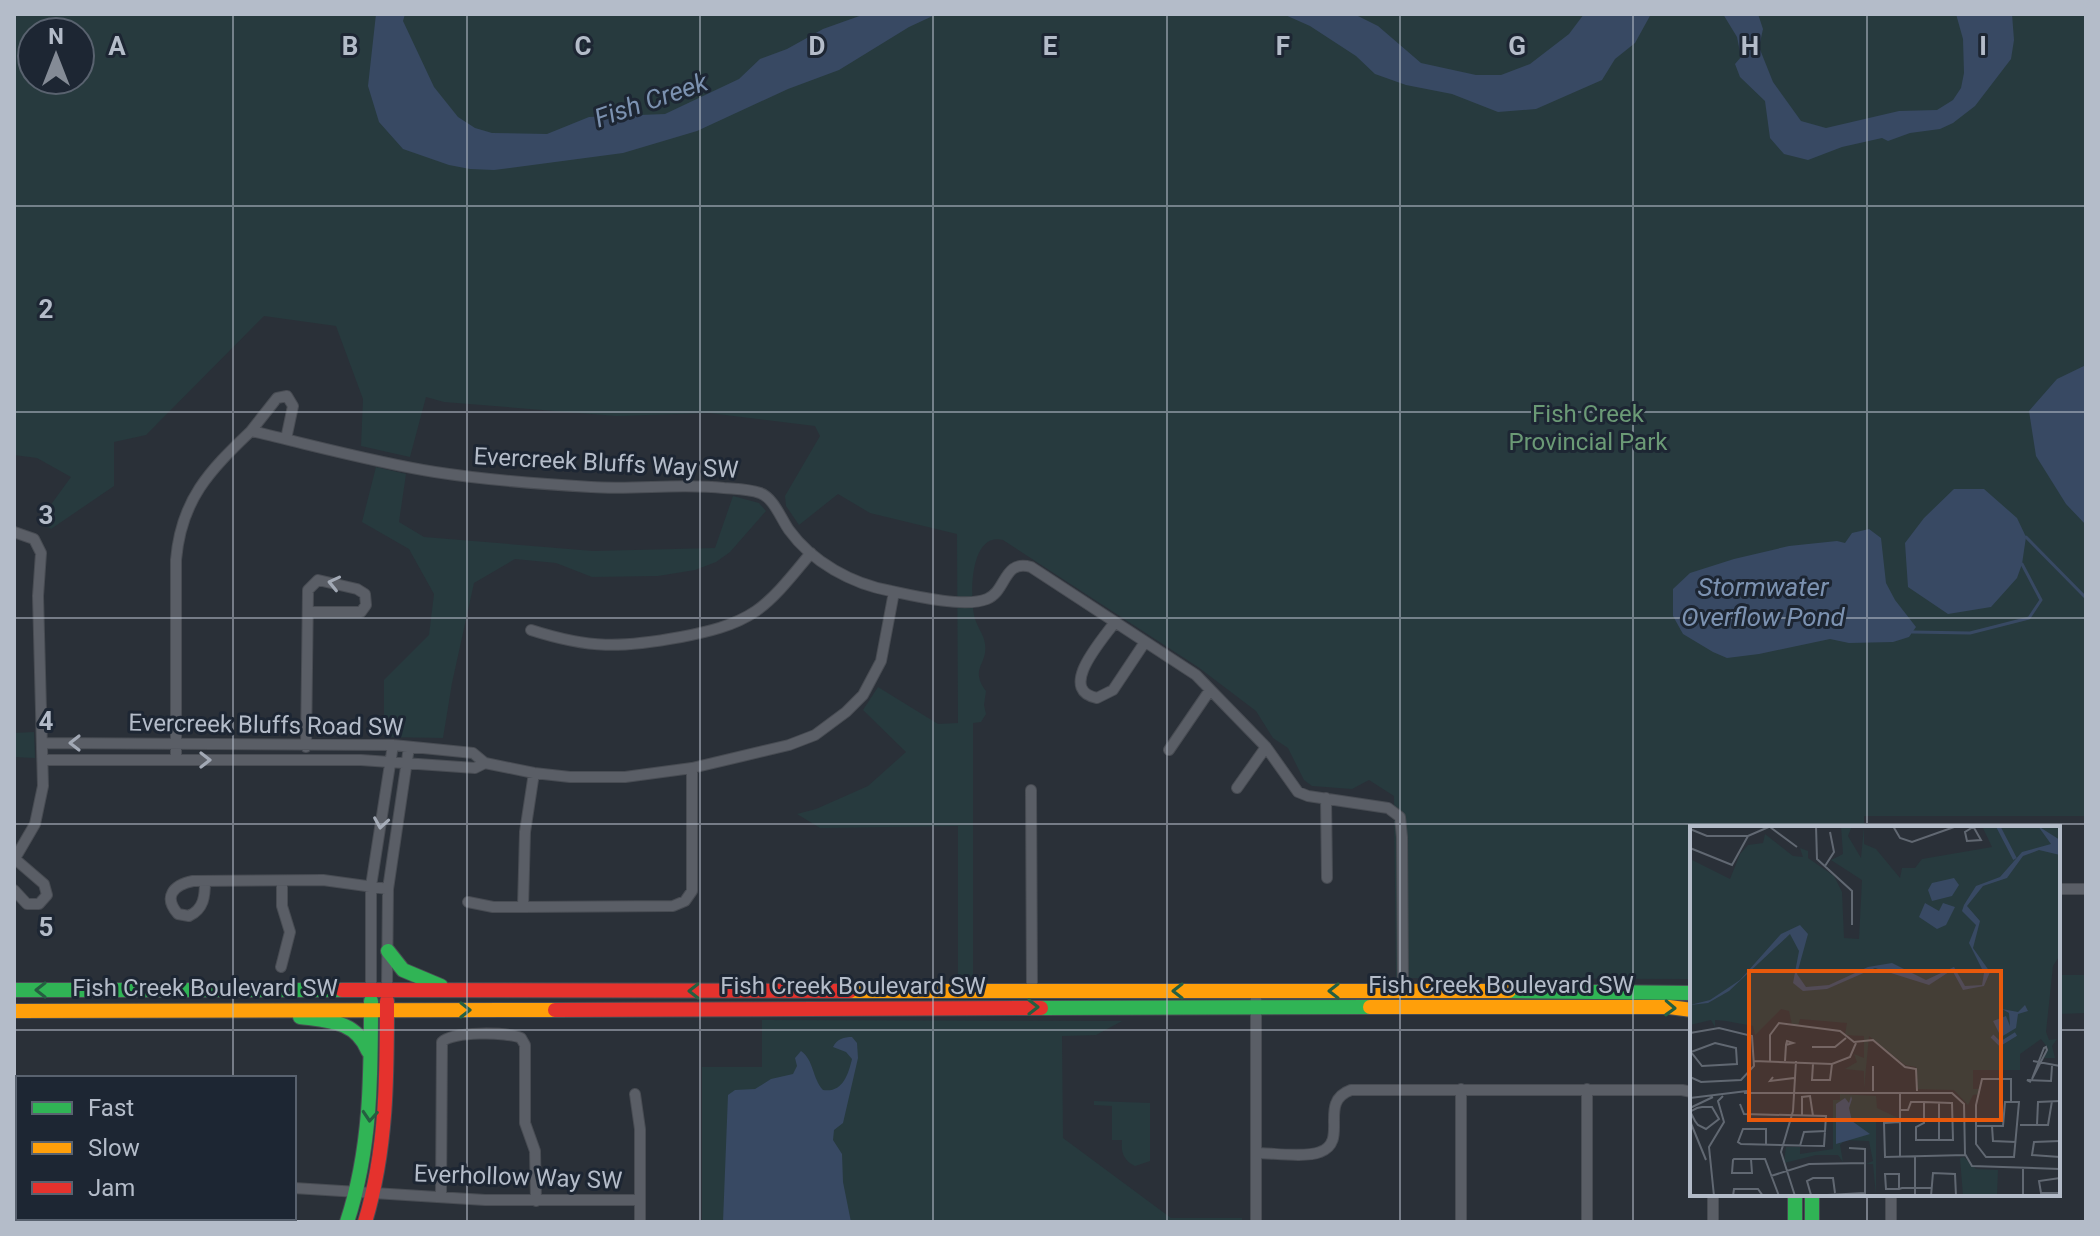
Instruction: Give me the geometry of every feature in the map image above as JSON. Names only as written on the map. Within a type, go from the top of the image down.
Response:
[{"type":"main road","points":[[388,951],[403,970],[449,989]]},
{"type":"main road","points":[[347,1222],[368,1141],[371,989]]},
{"type":"main road","points":[[365,1222],[374,1192],[387,1107],[387,989]]},
{"type":"main road","name":"Fish Creek Boulevard SW","points":[[14,990],[1690,993]]},
{"type":"main road","name":"Fish Creek Boulevard SW","points":[[14,1011],[1256,1007],[1643,1007],[1690,1010]]},
{"type":"main road","points":[[236,1009],[345,1024],[364,1038],[371,1073]]},
{"type":"main road","points":[[1795,1196],[1795,1222]]},
{"type":"main road","points":[[1812,1196],[1812,1222]]},
{"type":"street","points":[[176,760],[176,560],[188,506],[202,483],[270,410],[277,398],[287,396],[293,406],[286,439]]},
{"type":"street","name":"Evercreek Bluffs Way SW","points":[[251,431],[433,472],[593,487],[696,485],[757,492],[771,500],[791,533],[811,553],[855,581],[894,592],[963,602],[986,600],[1010,570],[1027,566],[1115,622]]},
{"type":"street","points":[[14,532],[34,539],[41,553],[38,596],[43,760],[43,786],[35,824],[14,859],[44,884],[47,895],[39,904],[27,904],[14,890]]},
{"type":"street","points":[[531,630],[566,641],[618,647],[717,630],[756,611],[811,553]]},
{"type":"street","points":[[305,760],[308,590],[318,580],[357,589],[365,594],[366,605],[361,612],[308,612]]},
{"type":"street","name":"Evercreek Bluffs Road SW","points":[[42,743],[393,745],[473,753],[485,763],[534,773],[604,777],[692,768],[789,745],[828,727],[846,712],[863,695],[881,661],[894,592]]},
{"type":"street","points":[[1145,642],[1113,690],[1097,698],[1086,694],[1079,683],[1081,673],[1115,622],[1196,675],[1266,747],[1298,792],[1388,808],[1400,817],[1403,991]]},
{"type":"street","points":[[1169,750],[1210,690]]},
{"type":"street","points":[[371,989],[371,886],[393,745]]},
{"type":"street","points":[[387,989],[388,889],[409,747]]},
{"type":"street","points":[[1237,788],[1266,747]]},
{"type":"street","name":"Evercreek Bluffs Road SW","points":[[43,760],[305,760],[475,768],[485,763]]},
{"type":"street","points":[[468,902],[493,907],[523,907],[673,906],[685,901],[692,885],[692,768]]},
{"type":"street","points":[[523,907],[525,832],[534,773]]},
{"type":"street","points":[[1031,790],[1032,990]]},
{"type":"street","points":[[1326,798],[1327,878]]},
{"type":"street","points":[[205,881],[323,880],[388,889]]},
{"type":"street","points":[[281,967],[290,932],[282,906],[282,881]]},
{"type":"street","points":[[2060,889],[2086,889]]},
{"type":"street","points":[[824,991],[824,1008]]},
{"type":"street","points":[[1256,991],[1256,1222]]},
{"type":"street","points":[[441,1197],[442,1042],[452,1035],[512,1035],[521,1038],[525,1045],[525,1123],[535,1151],[536,1201]]},
{"type":"street","points":[[1461,1089],[1461,1222]]},
{"type":"street","points":[[1587,1089],[1587,1222]]},
{"type":"street","points":[[1256,1153],[1321,1152],[1333,1140],[1336,1102],[1339,1096],[1351,1090],[1690,1092]]},
{"type":"street","points":[[635,1094],[640,1129],[640,1200]]},
{"type":"street","name":"Everhollow Way SW","points":[[296,1188],[536,1201],[640,1200],[640,1222]]},
{"type":"street","points":[[1713,1196],[1713,1222]]},
{"type":"street","points":[[1891,1196],[1891,1222]]},
{"type":"green space","name":"Fish Creek Provincial Park","points":[[14,14],[2086,14],[2086,816],[1864,816],[1864,826],[1690,826],[1690,979],[1396,978],[1394,796],[1369,780],[1352,789],[1312,786],[1304,780],[1288,748],[1273,738],[1256,711],[1198,667],[1003,540],[992,540],[978,554],[973,579],[974,615],[985,644],[979,677],[986,691],[986,714],[981,722],[973,723],[973,979],[958,979],[958,826],[820,828],[797,814],[868,786],[906,752],[863,710],[878,687],[938,724],[958,723],[957,534],[870,513],[838,494],[799,525],[786,506],[785,496],[820,436],[815,426],[709,413],[616,416],[444,402],[426,397],[410,457],[361,446],[363,399],[336,326],[264,316],[146,435],[114,442],[114,486],[51,529],[39,521],[71,477],[37,458],[14,455]]},
{"type":"green space","points":[[376,467],[406,474],[399,522],[424,537],[593,551],[715,548],[733,496],[759,503],[766,511],[730,552],[716,562],[695,570],[658,576],[592,577],[556,563],[515,559],[474,583],[443,738],[384,737],[384,680],[429,635],[434,594],[409,549],[362,522]]},
{"type":"green space","points":[[34,732],[35,758],[14,757],[14,733]]},
{"type":"green space","points":[[2060,975],[2086,975],[2086,1013],[2060,1014]]},
{"type":"green space","points":[[762,1020],[1122,1021],[1096,1035],[1062,1036],[1063,1138],[1171,1218],[1242,1218],[1242,1222],[702,1222],[702,1067],[762,1067]]},
{"type":"green space","points":[[1094,1101],[1150,1103],[1150,1161],[1135,1166],[1125,1158],[1122,1140],[1112,1140],[1112,1106],[1094,1105]]},
{"type":"water","points":[[376,14],[405,14],[403,21],[434,87],[458,117],[475,128],[492,133],[547,134],[589,117],[665,114],[739,79],[760,59],[787,49],[823,29],[865,14],[937,14],[909,27],[839,70],[788,89],[697,131],[623,153],[494,170],[449,165],[403,149],[379,122],[368,86]]},
{"type":"water","points":[[1283,14],[1354,14],[1378,26],[1421,63],[1476,75],[1501,75],[1530,64],[1569,34],[1584,14],[1651,14],[1635,43],[1615,59],[1602,80],[1536,109],[1498,112],[1452,94],[1406,85],[1375,74],[1356,56],[1310,26]]},
{"type":"water","points":[[1723,14],[1758,14],[1763,29],[1759,47],[1773,82],[1801,121],[1826,128],[1899,111],[1937,110],[1953,100],[1961,88],[1964,73],[1963,39],[1956,14],[2012,14],[2014,40],[2011,59],[1975,106],[1953,123],[1888,141],[1882,138],[1842,147],[1808,160],[1784,154],[1770,138],[1765,101],[1740,77],[1735,64],[1741,57],[1737,37]]},
{"type":"water","points":[[2086,365],[2086,525],[2066,504],[2036,456],[2029,411],[2057,379]]},
{"type":"water","points":[[1954,489],[1984,489],[2017,518],[2026,537],[2017,578],[1991,607],[1948,614],[1908,587],[1905,543],[1924,518]]},
{"type":"water","name":"Stormwater Overflow Pond","points":[[1869,529],[1881,538],[1886,583],[1916,627],[1909,637],[1893,642],[1849,643],[1830,639],[1727,658],[1683,634],[1673,616],[1673,589],[1690,573],[1789,546],[1837,541],[1845,543],[1852,533]]},
{"type":"water","points":[[852,1037],[857,1043],[858,1058],[843,1123],[834,1130],[833,1140],[842,1154],[843,1182],[851,1222],[723,1222],[728,1095],[735,1090],[755,1089],[771,1079],[793,1074],[797,1066],[795,1058],[801,1051],[823,1090],[835,1089],[846,1077],[852,1059],[846,1052],[833,1047],[841,1039]]},
{"type":"waterway","points":[[2026,537],[2086,598]]},
{"type":"waterway","points":[[1912,632],[1970,633],[2029,618],[2041,600],[2022,564]]},
{"type":"traffic: fast","points":[[388,951],[403,970],[441,986]]},
{"type":"traffic: fast","points":[[14,990],[342,990]]},
{"type":"traffic: fast","points":[[1509,991],[1690,993]]},
{"type":"traffic: fast","points":[[347,1222],[365,1140],[370,1085],[371,1001]]},
{"type":"traffic: fast","points":[[1041,1008],[1370,1007]]},
{"type":"traffic: fast","points":[[300,1017],[349,1028],[363,1041],[368,1051]]},
{"type":"traffic: fast","points":[[1795,1196],[1795,1222]]},
{"type":"traffic: fast","points":[[1812,1196],[1812,1222]]},
{"type":"traffic: slow","points":[[850,991],[1509,991]]},
{"type":"traffic: slow","points":[[1370,1007],[1669,1007],[1690,1010]]},
{"type":"traffic: slow","points":[[14,1011],[555,1010]]},
{"type":"traffic: jam","points":[[342,990],[850,991]]},
{"type":"traffic: jam","points":[[365,1222],[382,1140],[387,1001]]},
{"type":"traffic: jam","points":[[555,1010],[1041,1008]]},
{"type":"water label","name":"Fish Creek","points":[[651,100]]}]
